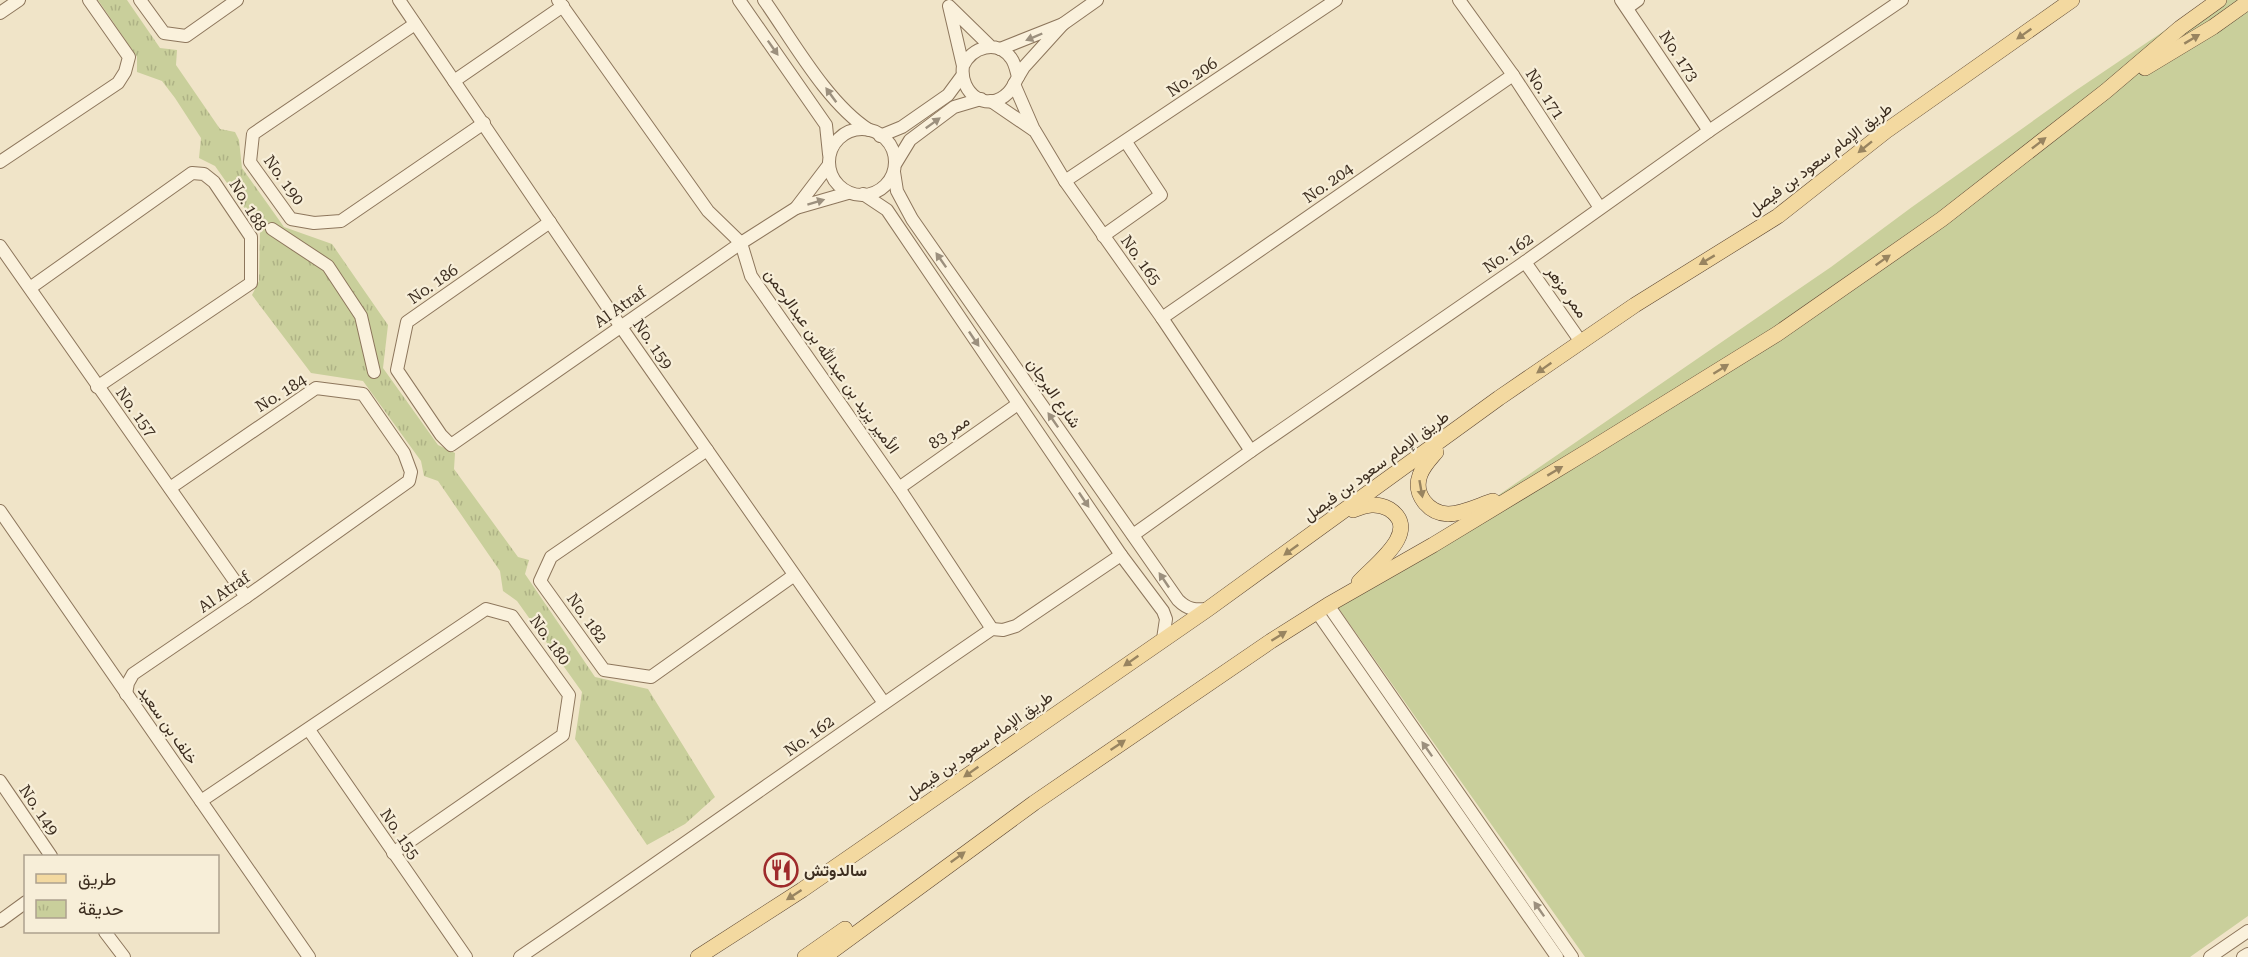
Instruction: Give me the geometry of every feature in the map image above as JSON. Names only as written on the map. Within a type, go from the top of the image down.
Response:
[{"type":"main road","name":"طريق الإمام سعود بن فيصل","points":[[698,957],[802,890],[1208,609],[1478,414],[1645,298],[1778,216],[1886,130],[2072,0]]},
{"type":"main road","points":[[824,957],[1034,803],[1226,671],[1323,608],[1524,490],[1777,334],[1942,219],[2106,91],[2180,28],[2219,0]]},
{"type":"main road","points":[[2106,91],[2213,27],[2248,2]]},
{"type":"main road","points":[[1478,414],[1424,466],[1419,477],[1418,489],[1421,497],[1427,505],[1439,513],[1449,514],[1459,513],[1524,490]]},
{"type":"main road","points":[[1339,516],[1377,504],[1397,515],[1401,525],[1400,536],[1392,549],[1351,591]]},
{"type":"main road","points":[[805,957],[851,925],[911,892]]},
{"type":"street","points":[[0,13],[19,0]]},
{"type":"street","points":[[0,162],[118,84],[125,72],[129,57],[89,0]]},
{"type":"street","points":[[140,0],[164,33],[186,36],[237,0]]},
{"type":"street","name":"No. 159","points":[[399,0],[621,327],[884,703]]},
{"type":"street","points":[[739,0],[826,125],[829,160],[838,187],[848,193]]},
{"type":"street","name":"شارع البرجان","points":[[764,0],[836,102],[854,120],[886,138],[892,146],[897,191],[912,219],[1178,600],[1184,607],[1192,610],[1208,609]]},
{"type":"street","points":[[796,208],[848,193],[874,192],[883,187],[910,140],[954,107],[1003,97],[1010,92],[1024,67],[1063,24],[1097,0]]},
{"type":"street","name":"No. 206","points":[[1065,181],[1336,0]]},
{"type":"street","name":"No. 171","points":[[1459,0],[1513,75],[1600,208]]},
{"type":"street","points":[[1624,4],[1638,0]]},
{"type":"street","name":"No. 162","points":[[1134,535],[1709,131],[1902,0]]},
{"type":"street","points":[[454,81],[560,3]]},
{"type":"street","name":"الأمير يزيد بن عبدالله بن عبدالرحمن","points":[[560,3],[708,211],[741,243],[751,276],[899,488],[992,629]]},
{"type":"street","points":[[946,3],[996,48],[1012,59],[1016,80],[1035,132]]},
{"type":"street","points":[[946,3],[963,71],[964,85],[969,92],[986,100]]},
{"type":"street","name":"No. 173","points":[[1624,4],[1709,131]]},
{"type":"street","name":"No. 190","points":[[415,24],[253,134],[250,162],[291,219],[314,223],[341,221],[484,123]]},
{"type":"street","points":[[796,208],[829,160],[838,141],[847,133],[857,130],[877,135],[902,127],[948,95],[963,71],[967,58],[973,52],[996,48],[1063,24]]},
{"type":"street","name":"No. 204","points":[[1162,318],[1513,75]]},
{"type":"street","name":"No. 165","points":[[986,100],[1035,132],[1065,181],[1162,318],[1251,451]]},
{"type":"street","points":[[1103,236],[1161,195],[1126,142]]},
{"type":"street","name":"No. 188","points":[[30,288],[192,173],[204,174],[214,182],[251,237],[251,283],[97,387]]},
{"type":"street","points":[[863,194],[887,210],[1121,555],[1163,611],[1166,619],[1163,639]]},
{"type":"street","name":"Al Atraf","points":[[466,435],[741,243],[796,208]]},
{"type":"street","name":"No. 186","points":[[466,435],[452,446],[441,435],[397,370],[407,322],[550,222]]},
{"type":"street","points":[[272,229],[328,266],[361,316],[374,372]]},
{"type":"street","name":"No. 157","points":[[0,246],[246,597]]},
{"type":"street","name":"ممر مزهر","points":[[1525,262],[1581,342]]},
{"type":"street","name":"No. 184","points":[[170,488],[316,388],[363,394],[404,453],[411,472],[409,481]]},
{"type":"street","name":"ممر 83","points":[[899,488],[1018,404]]},
{"type":"street","name":"No. 182","points":[[707,450],[551,557],[540,581],[604,670],[651,676],[793,576]]},
{"type":"street","name":"Al Atraf","points":[[126,694],[133,674],[409,481]]},
{"type":"street","name":"خلف بن سعيد","points":[[0,511],[309,957]]},
{"type":"street","name":"No. 162","points":[[520,957],[721,820],[992,629],[1004,630],[1016,626],[1121,555]]},
{"type":"street","points":[[1323,608],[1557,957]]},
{"type":"street","points":[[1323,608],[1572,957]]},
{"type":"street","name":"No. 180","points":[[201,801],[486,609],[512,616],[569,695],[563,735],[393,853]]},
{"type":"street","name":"No. 155","points":[[309,730],[466,957]]},
{"type":"street","name":"No. 149","points":[[0,781],[50,855]]},
{"type":"street","points":[[0,921],[24,903]]},
{"type":"street","points":[[2210,957],[2248,931]]},
{"type":"street","points":[[106,933],[124,957]]},
{"type":"street","points":[[2243,957],[2248,954]]},
{"type":"green space","points":[[98,0],[127,0],[160,48],[177,50],[176,65],[220,129],[235,132],[239,140],[242,168],[284,227],[332,244],[388,325],[383,368],[438,445],[455,453],[454,469],[518,557],[529,560],[525,574],[595,677],[648,689],[715,797],[685,824],[647,845],[575,739],[582,692],[517,601],[503,591],[500,571],[438,481],[424,476],[421,461],[363,381],[311,373],[252,295],[259,281],[260,230],[215,166],[199,158],[201,138],[162,81],[137,72],[137,57]]},
{"type":"green space","points":[[2210,0],[2248,0],[2248,916],[2190,957],[1585,957],[1337,606],[1831,267],[2075,91]]},
{"type":"place","name":"سالدوتش","points":[[781,870]]}]
